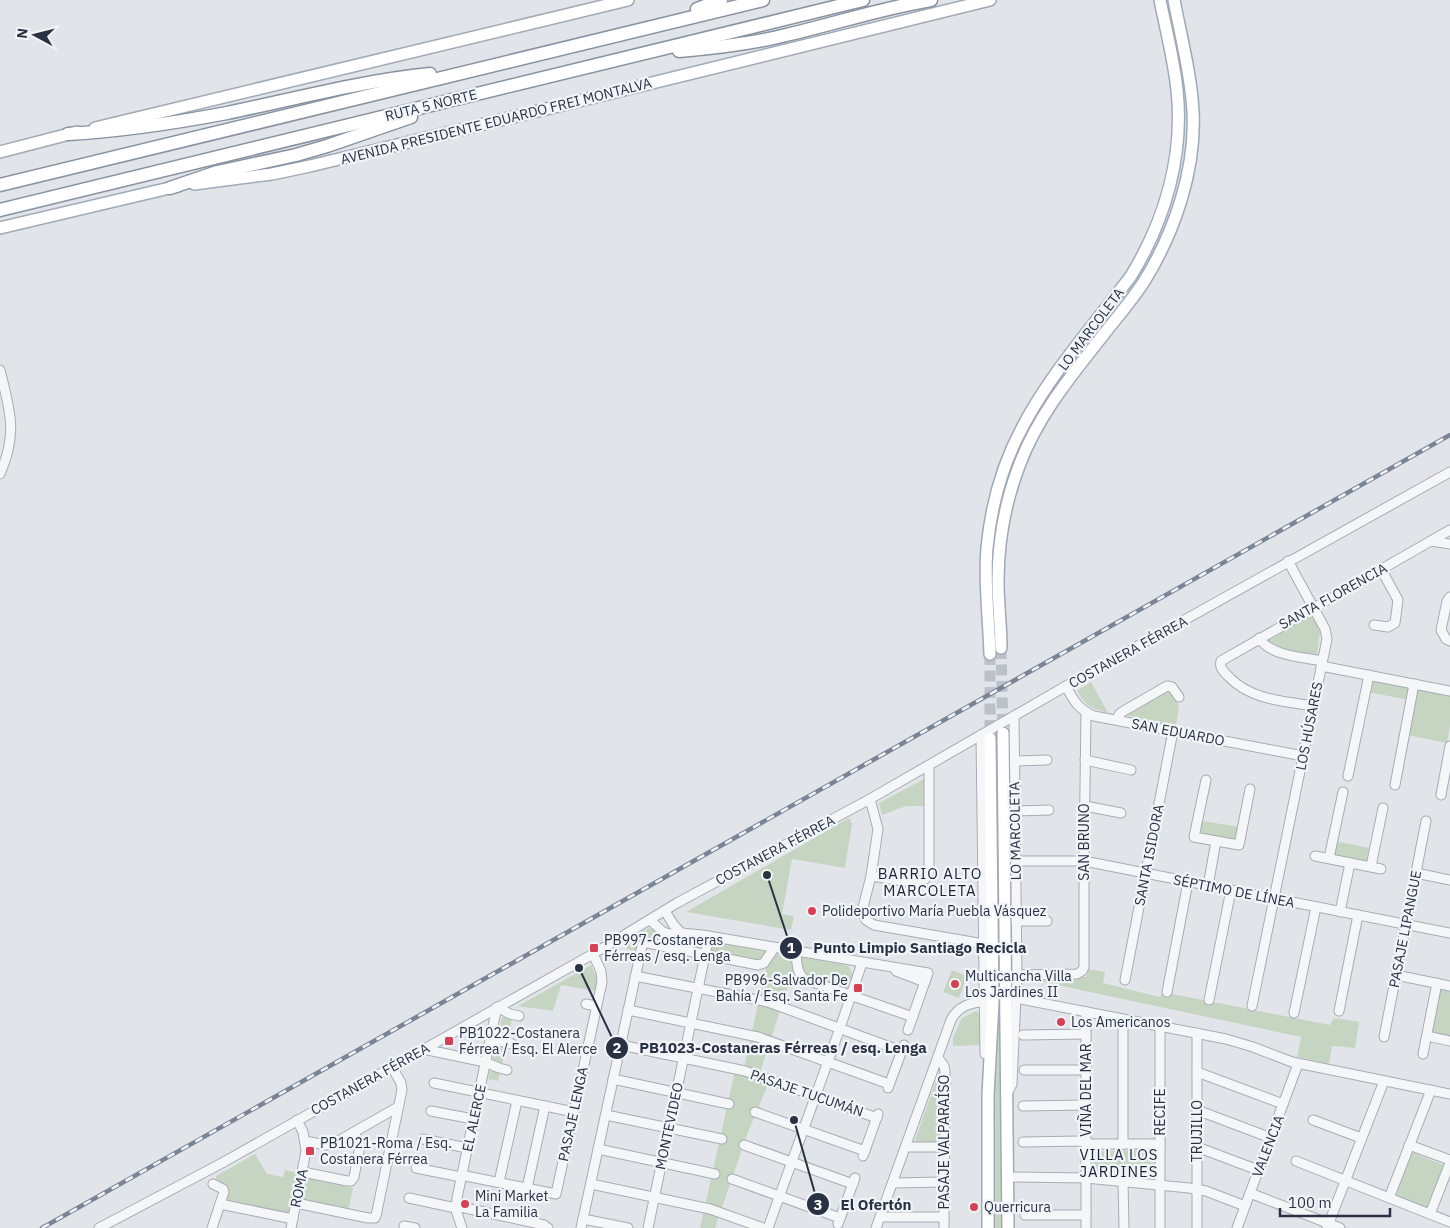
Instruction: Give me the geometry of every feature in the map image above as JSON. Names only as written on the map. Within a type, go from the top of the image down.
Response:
[{"type":"highway","points":[[646,28],[721,0]]},
{"type":"highway","name":"RUTA 5 NORTE","points":[[0,185],[763,0]]},
{"type":"highway","name":"RUTA 5 NORTE","points":[[0,210],[863,0]]},
{"type":"highway","points":[[641,54],[758,41],[931,0]]},
{"type":"highway","points":[[68,134],[158,125],[369,82],[474,70]]},
{"type":"highway","points":[[170,188],[225,170],[296,155],[327,146],[387,126],[450,100]]},
{"type":"main road","points":[[0,152],[628,0]]},
{"type":"main road","name":"AVENIDA PRESIDENTE EDUARDO FREI MONTALVA","points":[[0,228],[170,188],[272,174],[310,166],[990,0]]},
{"type":"main road","name":"LO MARCOLETA","points":[[990,654],[987,550],[1000,480],[1014,445],[1031,412],[1062,366],[1131,276],[1153,235],[1170,189],[1179,127],[1177,90],[1172,55],[1160,0]]},
{"type":"main road","name":"LO MARCOLETA","points":[[1001,648],[998,590],[999,561],[1003,522],[1012,484],[1026,449],[1043,415],[1064,384],[1143,282],[1166,240],[1183,190],[1191,154],[1193,112],[1191,88],[1174,0]]},
{"type":"main road","points":[[1115,297],[1118,303],[1124,307]]},
{"type":"main road","points":[[1104,312],[1112,323]]},
{"type":"main road","name":"LO MARCOLETA","points":[[1003,733],[1008,1228]]},
{"type":"main road","name":"LO MARCOLETA","points":[[986,737],[993,1002],[988,1095],[988,1228]]},
{"type":"main road","points":[[988,1095],[1006,1095]]},
{"type":"main road","points":[[988,1149],[1008,1149]]},
{"type":"street","points":[[0,370],[4,407],[12,424],[7,457],[0,474]]},
{"type":"street","name":"COSTANERA FÉRREA","points":[[99,1228],[222,1163],[592,954],[677,903],[986,737],[1014,716],[1066,686],[1450,472]]},
{"type":"street","name":"SANTA FLORENCIA","points":[[1313,706],[1265,698],[1250,692],[1232,680],[1220,667],[1220,663],[1224,658],[1450,530]]},
{"type":"street","points":[[1431,541],[1450,544]]},
{"type":"street","name":"LOS HÚSARES","points":[[1252,1006],[1327,639],[1326,632],[1314,607],[1288,561]]},
{"type":"street","points":[[1374,625],[1388,627],[1394,623],[1397,613],[1398,600],[1381,569]]},
{"type":"street","points":[[1447,638],[1441,630],[1447,600],[1450,597]]},
{"type":"street","points":[[1259,638],[1265,646],[1273,650],[1369,675],[1450,691]]},
{"type":"street","points":[[1348,776],[1369,675]]},
{"type":"street","points":[[1395,785],[1414,684]]},
{"type":"street","points":[[1066,686],[1075,702],[1086,712]]},
{"type":"street","points":[[1116,720],[1120,713],[1167,686],[1172,686],[1179,697]]},
{"type":"street","name":"SAN EDUARDO","points":[[1086,712],[1094,716],[1303,756]]},
{"type":"street","name":"SAN BRUNO","points":[[1016,974],[1075,974],[1082,972],[1085,965],[1084,806],[1086,712]]},
{"type":"street","name":"LO MARCOLETA","points":[[1006,1095],[1012,1084],[1014,1061],[1016,974],[1014,716]]},
{"type":"street","name":"SANTA ISIDORA","points":[[1125,980],[1173,731]]},
{"type":"street","name":"LO MARCOLETA","points":[[986,737],[984,944],[986,1062],[990,1081]]},
{"type":"street","points":[[1440,795],[1450,746]]},
{"type":"street","points":[[1015,761],[1047,760]]},
{"type":"street","points":[[1085,760],[1131,770]]},
{"type":"street","points":[[871,876],[918,883],[927,876],[929,870],[929,766]]},
{"type":"street","points":[[1206,780],[1194,837],[1239,845],[1250,789]]},
{"type":"street","points":[[1329,858],[1343,792]]},
{"type":"street","points":[[870,799],[878,829],[871,876],[862,911],[866,920],[872,924],[984,944]]},
{"type":"street","points":[[1084,806],[1121,813]]},
{"type":"street","points":[[1370,866],[1384,808]]},
{"type":"street","points":[[1015,811],[1049,810]]},
{"type":"street","name":"PASAJE LIPANGUE","points":[[1384,1037],[1426,821]]},
{"type":"street","points":[[1208,886],[1216,841]]},
{"type":"street","points":[[1315,856],[1381,869]]},
{"type":"street","name":"SÉPTIMO DE LÍNEA","points":[[1016,861],[1084,861],[1450,933]]},
{"type":"street","points":[[1340,912],[1350,862]]},
{"type":"street","points":[[1416,873],[1450,880]]},
{"type":"street","points":[[1167,992],[1188,882]]},
{"type":"street","points":[[1209,1000],[1231,890]]},
{"type":"street","points":[[1294,1013],[1316,907]]},
{"type":"street","points":[[665,911],[673,924],[681,932]]},
{"type":"street","points":[[1339,1012],[1358,915]]},
{"type":"street","points":[[650,920],[665,933],[681,932],[709,936],[891,968],[905,975],[927,978],[908,1030]]},
{"type":"street","points":[[1016,921],[1047,921]]},
{"type":"street","name":"MONTEVIDEO","points":[[648,1228],[709,936]]},
{"type":"street","points":[[628,1228],[582,1223],[635,976],[644,943],[760,965],[764,963],[774,948]]},
{"type":"street","points":[[796,952],[798,970],[804,979],[913,1017]]},
{"type":"street","name":"PASAJE LENGA","points":[[527,1188],[556,1194],[602,982],[602,974],[592,954]]},
{"type":"street","points":[[768,1228],[852,996],[862,963]]},
{"type":"street","points":[[1396,975],[1450,986]]},
{"type":"street","points":[[628,1010],[753,1036],[828,1062],[888,1086],[903,1048],[763,1001],[635,976]]},
{"type":"street","points":[[1424,1054],[1436,983]]},
{"type":"street","points":[[1006,990],[1015,998],[1244,1043],[1298,1064],[1450,1094]]},
{"type":"street","points":[[876,1228],[951,1020],[955,1013],[967,1005],[985,1002]]},
{"type":"street","points":[[586,1004],[596,1006]]},
{"type":"street","points":[[497,1007],[510,1014],[519,1016]]},
{"type":"street","name":"EL ALERCE","points":[[462,1228],[456,1206],[497,1007]]},
{"type":"street","name":"VIÑA DEL MAR","points":[[1086,1012],[1086,1228]]},
{"type":"street","points":[[1123,1019],[1123,1144]]},
{"type":"street","name":"RECIFE","points":[[1160,1026],[1160,1228]]},
{"type":"street","points":[[580,1030],[591,1033]]},
{"type":"street","name":"TRUJILLO","points":[[1197,1033],[1198,1227]]},
{"type":"street","points":[[1023,1035],[1086,1034]]},
{"type":"street","points":[[1427,1036],[1450,1041]]},
{"type":"street","points":[[490,1039],[512,1044]]},
{"type":"street","name":"PASAJE TUCUMÁN","points":[[621,1045],[745,1071],[815,1096],[878,1115],[864,1154],[804,1128]]},
{"type":"street","points":[[424,1049],[485,1062],[507,1070]]},
{"type":"street","points":[[575,1058],[585,1060]]},
{"type":"street","name":"PASAJE VALPARAÍSO","points":[[938,1058],[945,1071],[944,1228]]},
{"type":"street","name":"VALENCIA","points":[[1236,1228],[1298,1064]]},
{"type":"street","points":[[296,1203],[375,1218],[402,1086],[392,1066]]},
{"type":"street","points":[[1024,1070],[1086,1070]]},
{"type":"street","points":[[1197,1072],[1283,1104]]},
{"type":"street","points":[[613,1079],[728,1104]]},
{"type":"street","points":[[1328,1226],[1384,1081]]},
{"type":"street","points":[[434,1083],[574,1112]]},
{"type":"street","points":[[569,1084],[579,1086]]},
{"type":"street","points":[[1389,1198],[1431,1090]]},
{"type":"street","points":[[499,1182],[517,1100]]},
{"type":"street","points":[[1024,1106],[1086,1105]]},
{"type":"street","points":[[416,1168],[527,1188],[545,1106]]},
{"type":"street","points":[[305,1141],[331,1145],[398,1107]]},
{"type":"street","points":[[1197,1110],[1270,1138]]},
{"type":"street","points":[[431,1111],[473,1119]]},
{"type":"street","points":[[755,1112],[804,1128]]},
{"type":"street","points":[[606,1115],[722,1139]]},
{"type":"street","name":"ROMA","points":[[292,1223],[306,1151],[305,1141],[297,1120]]},
{"type":"street","points":[[1312,1120],[1362,1138]]},
{"type":"street","points":[[303,1172],[351,1181],[354,1177],[360,1146],[354,1132]]},
{"type":"street","points":[[423,1139],[467,1148]]},
{"type":"street","points":[[1023,1142],[1081,1140],[1091,1144],[1160,1144]]},
{"type":"street","points":[[732,1179],[780,1196],[839,1221],[854,1181],[744,1145]]},
{"type":"street","points":[[1410,1145],[1450,1162],[1430,1214]]},
{"type":"street","points":[[906,1147],[944,1147]]},
{"type":"street","points":[[1197,1147],[1258,1170]]},
{"type":"street","points":[[598,1149],[715,1174]]},
{"type":"street","points":[[1296,1161],[1450,1222]]},
{"type":"street","points":[[1008,1178],[1086,1178],[1197,1189],[1245,1206]]},
{"type":"street","points":[[1123,1181],[1124,1228]]},
{"type":"street","points":[[893,1182],[944,1182]]},
{"type":"street","points":[[212,1228],[224,1192],[223,1189],[213,1184]]},
{"type":"street","points":[[591,1184],[711,1210],[763,1228]]},
{"type":"street","points":[[1250,1193],[1328,1226],[1340,1228]]},
{"type":"street","points":[[409,1198],[450,1207],[456,1206],[547,1227]]},
{"type":"street","points":[[220,1204],[292,1223]]},
{"type":"street","points":[[1025,1215],[1086,1215]]},
{"type":"street","points":[[880,1217],[944,1218]]},
{"type":"street","points":[[404,1226],[415,1228]]},
{"type":"green space","points":[[1308,616],[1313,617],[1320,632],[1317,656],[1277,647],[1268,641]]},
{"type":"green space","points":[[1371,679],[1450,695],[1450,725],[1447,743],[1407,735],[1414,701],[1368,692]]},
{"type":"green space","points":[[1091,682],[1108,713],[1089,706],[1077,691]]},
{"type":"green space","points":[[1169,689],[1179,706],[1176,726],[1125,715]]},
{"type":"green space","points":[[924,779],[924,806],[906,806],[882,815],[879,803]]},
{"type":"green space","points":[[849,818],[852,824],[845,868],[792,859],[782,914],[794,916],[791,930],[686,912]]},
{"type":"green space","points":[[1202,821],[1239,827],[1236,840],[1200,834]]},
{"type":"green space","points":[[1335,841],[1369,848],[1367,861],[1332,855]]},
{"type":"green space","points":[[649,928],[662,935],[700,939],[794,957],[795,965],[758,1078],[769,1082],[748,1132],[715,1228],[700,1228],[735,1071],[743,1072],[766,969],[759,962],[643,941],[638,951],[627,949],[627,940]]},
{"type":"green space","points":[[799,957],[846,965],[852,973],[852,979],[847,989],[801,975]]},
{"type":"green space","points":[[591,965],[597,978],[595,991],[561,985],[553,1011],[518,1006]]},
{"type":"green space","points":[[1089,969],[1105,972],[1103,983],[1160,997],[1162,992],[1330,1025],[1334,1018],[1359,1022],[1355,1048],[1332,1046],[1329,1064],[1297,1057],[1301,1037],[1029,979],[1030,977],[1086,977]]},
{"type":"green space","name":"Multicancha Villa Los Jardines II","points":[[952,970],[967,976],[959,998],[943,992]]},
{"type":"green space","points":[[1438,989],[1450,991],[1450,1037],[1431,1033]]},
{"type":"green space","points":[[1004,1009],[1005,1228],[993,1228],[993,1011]]},
{"type":"green space","points":[[976,1011],[981,1016],[981,1045],[953,1046],[953,1038],[962,1018]]},
{"type":"green space","points":[[502,1017],[512,1019],[498,1081],[488,1079]]},
{"type":"green space","points":[[940,1069],[939,1142],[914,1143]]},
{"type":"green space","points":[[1155,1150],[1154,1181],[1093,1175],[1093,1151]]},
{"type":"green space","points":[[1411,1152],[1446,1166],[1429,1210],[1393,1196]]},
{"type":"green space","points":[[255,1154],[267,1174],[283,1177],[285,1170],[298,1173],[288,1215],[228,1202],[228,1191],[217,1184],[216,1176]]},
{"type":"green space","points":[[307,1178],[353,1188],[348,1212],[301,1203]]},
{"type":"tunnel","points":[[1001,648],[1003,731]]},
{"type":"tunnel","points":[[990,654],[990,738]]},
{"type":"railway","points":[[42,1228],[1450,435]]},
{"type":"place","name":"Punto Limpio Santiago Recicla","points":[[767,875]]},
{"type":"place","name":"Polideportivo María Puebla Vásquez","points":[[812,911]]},
{"type":"place","name":"PB997-Costaneras Férreas / esq. Lenga","points":[[594,948]]},
{"type":"place","name":"PB1023-Costaneras Férreas / esq. Lenga","points":[[579,968]]},
{"type":"place","name":"Multicancha Villa Los Jardines II","points":[[955,984]]},
{"type":"place","name":"PB996-Salvador De Bahía / Esq. Santa Fe","points":[[858,988]]},
{"type":"place","name":"Los Americanos","points":[[1061,1022]]},
{"type":"place","name":"PB1022-Costanera Férrea / Esq. El Alerce","points":[[449,1041]]},
{"type":"place","name":"El Ofertón","points":[[794,1120]]},
{"type":"place","name":"PB1021-Roma / Esq. Costanera Férrea","points":[[310,1151]]},
{"type":"place","name":"Mini Market La Familia","points":[[465,1204]]},
{"type":"place","name":"Querricura","points":[[974,1207]]},
{"type":"district","name":"BARRIO ALTO MARCOLETA","points":[[930,882]]},
{"type":"district","name":"VILLA LOS JARDINES","points":[[1119,1164]]}]
